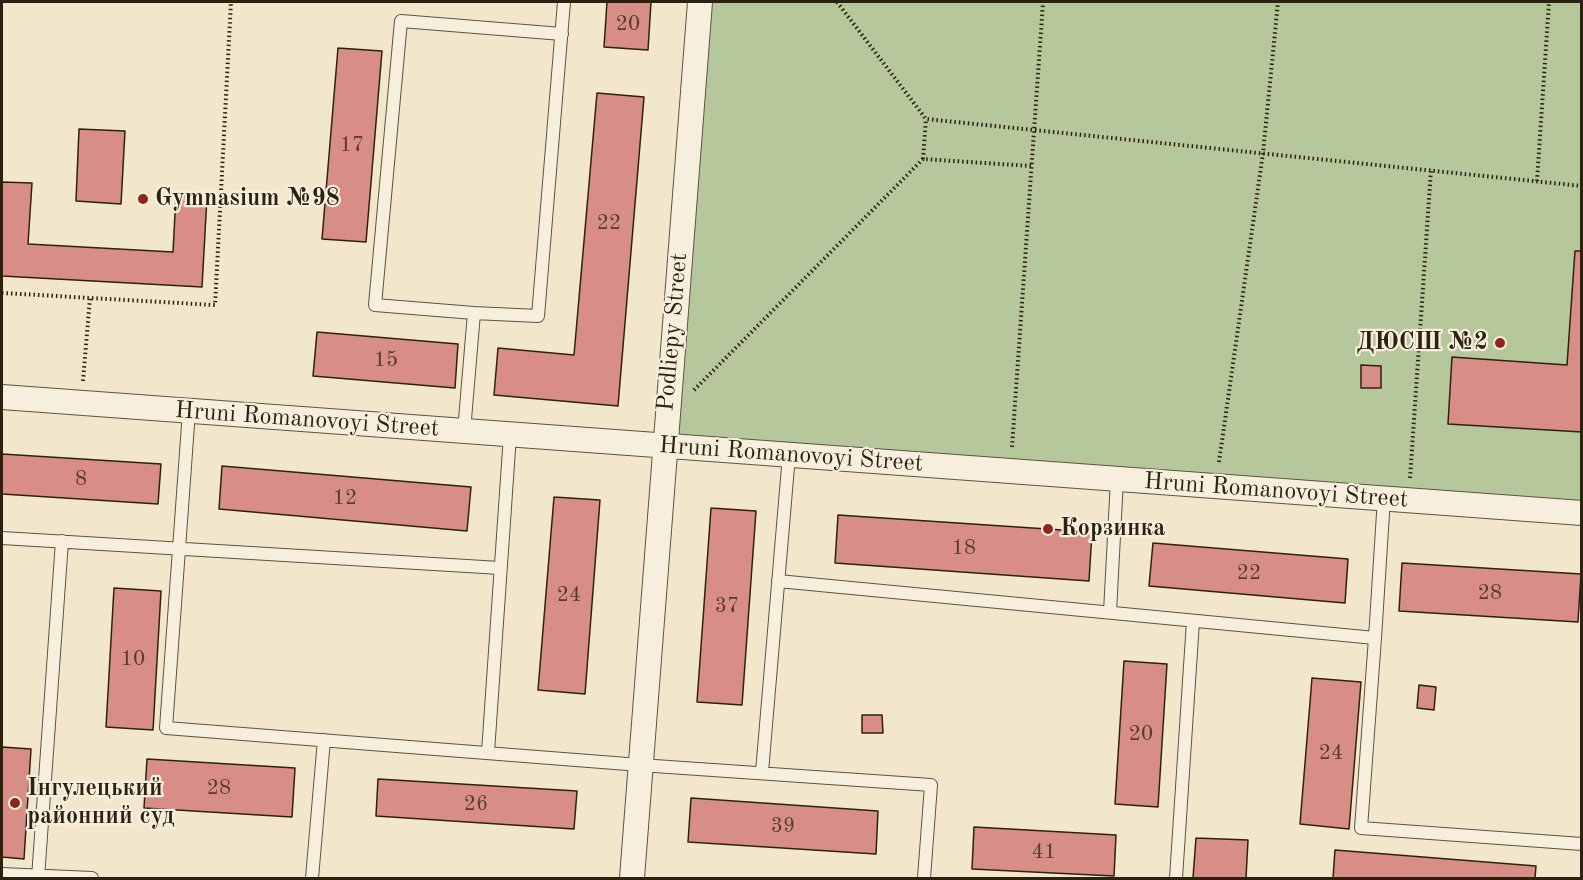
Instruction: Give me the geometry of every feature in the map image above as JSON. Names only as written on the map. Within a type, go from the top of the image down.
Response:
[{"type":"street","name":"Podliepy Street","points":[[632,879],[700,2]]},
{"type":"street","name":"Hruni Romanovoyi Street","points":[[2,397],[1581,513]]},
{"type":"lane","points":[[562,34],[401,21],[375,305],[538,316],[562,34],[564,2]]},
{"type":"lane","points":[[464,431],[474,313]]},
{"type":"lane","points":[[189,411],[166,728],[640,765],[931,784],[924,879]]},
{"type":"lane","points":[[488,752],[510,435]]},
{"type":"lane","points":[[762,772],[789,455]]},
{"type":"lane","points":[[1110,612],[1117,479]]},
{"type":"lane","points":[[1384,498],[1361,828],[1581,844]]},
{"type":"lane","points":[[2,537],[500,568]]},
{"type":"lane","points":[[38,877],[62,541]]},
{"type":"lane","points":[[778,581],[1375,638]]},
{"type":"lane","points":[[1176,879],[1193,621]]},
{"type":"lane","points":[[312,879],[324,740]]},
{"type":"lane","points":[[2,874],[92,879]]},
{"type":"path","points":[[2,293],[215,305],[231,2]]},
{"type":"path","points":[[666,418],[923,159],[926,119],[837,2]]},
{"type":"path","points":[[1011,471],[1043,2]]},
{"type":"path","points":[[1215,486],[1263,153],[1278,2]]},
{"type":"path","points":[[1537,181],[1549,2]]},
{"type":"path","points":[[926,119],[1581,186]]},
{"type":"path","points":[[923,159],[1031,166]]},
{"type":"path","points":[[1409,500],[1431,170]]},
{"type":"path","points":[[81,403],[90,298]]},
{"type":"green space","points":[[700,2],[1581,2],[1581,513],[664,446]]},
{"type":"building","points":[[607,2],[651,2],[648,50],[604,47]]},
{"type":"building","points":[[338,48],[382,51],[366,242],[322,239]]},
{"type":"building","points":[[597,93],[644,97],[618,406],[494,395],[498,348],[574,355]]},
{"type":"building","points":[[79,129],[125,131],[121,204],[76,201]]},
{"type":"building","points":[[2,182],[32,183],[28,244],[173,252],[176,195],[207,197],[202,287],[2,276]]},
{"type":"building","points":[[1575,251],[1582,251],[1582,432],[1448,424],[1452,357],[1567,365]]},
{"type":"building","points":[[317,332],[458,344],[455,388],[313,376]]},
{"type":"building","points":[[1361,365],[1381,366],[1381,388],[1361,388]]},
{"type":"building","points":[[2,454],[161,464],[158,504],[2,494]]},
{"type":"building","points":[[222,466],[471,487],[467,531],[219,509]]},
{"type":"building","points":[[554,497],[600,500],[585,694],[538,690]]},
{"type":"building","points":[[711,508],[756,511],[742,705],[697,702]]},
{"type":"building","points":[[838,515],[1092,532],[1089,581],[835,563]]},
{"type":"building","points":[[1153,543],[1348,559],[1345,603],[1149,586]]},
{"type":"building","points":[[1402,563],[1581,574],[1578,622],[1399,611]]},
{"type":"building","points":[[114,588],[161,591],[153,730],[106,727]]},
{"type":"building","points":[[1124,661],[1167,664],[1158,807],[1115,804]]},
{"type":"building","points":[[1312,678],[1361,682],[1349,829],[1300,824]]},
{"type":"building","points":[[1419,685],[1436,687],[1434,710],[1417,708]]},
{"type":"building","points":[[862,715],[882,715],[883,733],[862,733]]},
{"type":"building","name":"Інгулецький районний суд","points":[[2,747],[31,749],[24,859],[2,857]]},
{"type":"building","points":[[147,759],[295,768],[292,817],[144,808]]},
{"type":"building","points":[[378,779],[577,791],[574,829],[376,816]]},
{"type":"building","points":[[691,798],[878,811],[876,854],[688,842]]},
{"type":"building","points":[[974,827],[1116,835],[1114,876],[972,869]]},
{"type":"building","points":[[1196,838],[1248,840],[1246,878],[1193,878]]},
{"type":"building","points":[[1335,850],[1536,866],[1535,878],[1333,878]]},
{"type":"place","name":"Gymnasium №98","points":[[143,199]]},
{"type":"place","name":"ДЮСШ №2","points":[[1500,343]]},
{"type":"place","name":"Корзинка","points":[[1048,529]]},
{"type":"place","name":"Інгулецький районний суд","points":[[15,803]]}]
